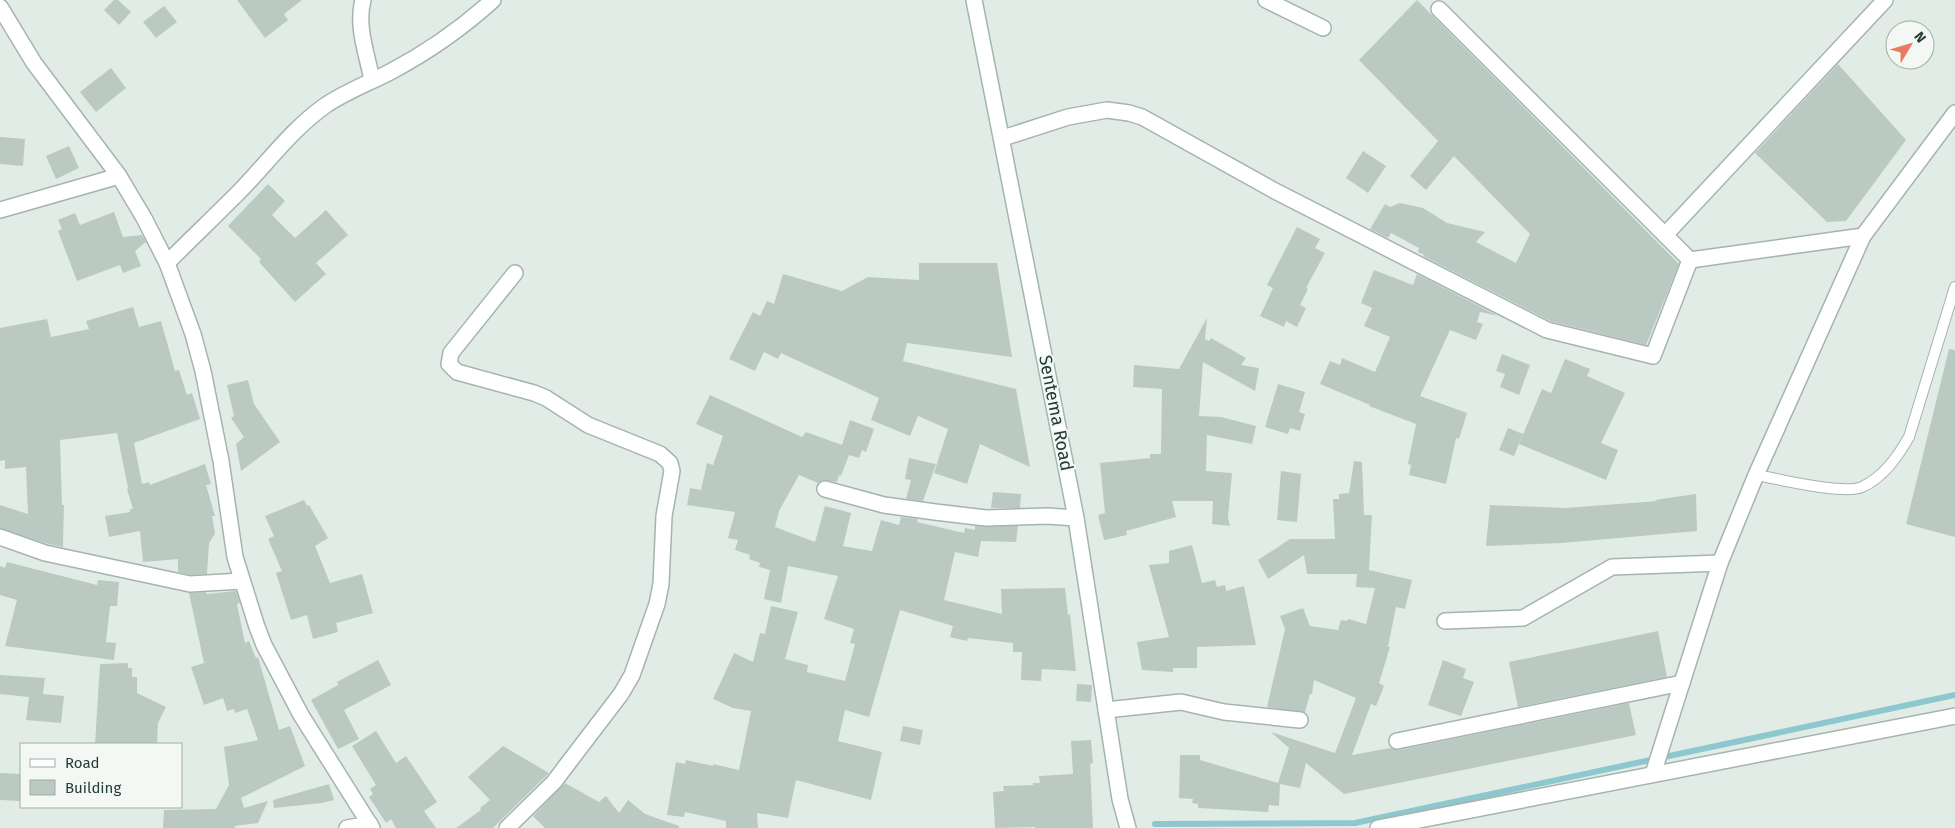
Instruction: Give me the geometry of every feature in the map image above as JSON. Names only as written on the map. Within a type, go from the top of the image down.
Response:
[{"type":"street","points":[[363,0],[360,23],[372,80]]},
{"type":"street","points":[[167,263],[241,190],[300,125],[327,105],[434,47],[456,32],[493,0]]},
{"type":"street","name":"Sentema Road","points":[[974,0],[1003,138],[1076,518],[1120,799],[1128,828]]},
{"type":"street","points":[[1266,0],[1323,28]]},
{"type":"street","points":[[1665,235],[1884,0]]},
{"type":"street","points":[[0,7],[34,63],[119,176],[144,218],[167,263],[193,334],[203,371],[221,461],[235,557],[256,627],[301,715],[371,826],[347,828]]},
{"type":"street","points":[[1439,9],[1690,260]]},
{"type":"street","points":[[1003,138],[1068,117],[1107,110],[1142,117],[1275,191],[1547,330],[1654,356],[1690,260]]},
{"type":"street","points":[[1654,769],[1720,563],[1756,476],[1863,236],[1955,113]]},
{"type":"street","points":[[0,210],[119,176]]},
{"type":"street","points":[[1690,260],[1863,236]]},
{"type":"street","points":[[507,828],[560,774],[621,694],[632,675],[657,604],[661,584],[664,516],[672,471],[670,463],[660,454],[588,425],[546,398],[452,369],[449,364],[451,353],[515,273]]},
{"type":"street","points":[[825,489],[884,505],[986,518],[1048,516],[1076,518]]},
{"type":"street","points":[[0,537],[45,553],[190,584],[242,581]]},
{"type":"street","points":[[1446,621],[1523,618],[1612,567],[1720,563]]},
{"type":"street","points":[[1396,741],[1682,683]]},
{"type":"street","points":[[1106,710],[1181,702],[1224,712],[1300,720]]},
{"type":"street","points":[[1378,828],[1654,769],[1955,716]]},
{"type":"lane","points":[[1756,476],[1844,490],[1862,487],[1880,475],[1897,458],[1909,437],[1955,287]]},
{"type":"building","points":[[114,0],[118,0],[131,12],[119,25],[104,10]]},
{"type":"building","points":[[237,0],[302,0],[284,14],[288,20],[265,38]]},
{"type":"building","points":[[1417,0],[1679,264],[1646,345],[1550,321],[1423,256],[1418,252],[1419,248],[1391,233],[1388,238],[1370,229],[1385,204],[1390,207],[1400,203],[1423,208],[1447,223],[1485,232],[1476,242],[1516,263],[1530,234],[1454,156],[1426,190],[1410,176],[1438,141],[1359,60]]},
{"type":"building","points":[[164,6],[177,22],[156,38],[143,22]]},
{"type":"building","points":[[1838,64],[1906,140],[1846,221],[1827,222],[1755,153]]},
{"type":"building","points":[[111,68],[126,88],[96,112],[80,92]]},
{"type":"building","points":[[0,137],[25,139],[23,166],[0,164]]},
{"type":"building","points":[[69,146],[79,168],[56,179],[46,156]]},
{"type":"building","points":[[1363,151],[1386,166],[1368,193],[1346,178]]},
{"type":"building","points":[[268,184],[285,201],[272,215],[295,238],[326,210],[348,235],[316,263],[326,274],[295,302],[259,262],[261,259],[228,226]]},
{"type":"building","points":[[114,212],[123,237],[142,235],[146,242],[135,251],[141,266],[123,273],[120,265],[77,281],[58,231],[62,229],[58,220],[75,213],[80,225]]},
{"type":"building","points":[[1297,227],[1320,239],[1315,248],[1325,253],[1306,288],[1308,289],[1300,305],[1306,308],[1297,327],[1286,321],[1284,327],[1260,316],[1273,288],[1267,285]]},
{"type":"building","points":[[919,263],[997,263],[1012,357],[907,343],[903,361],[1016,389],[1030,467],[980,444],[967,484],[934,473],[948,429],[918,416],[910,436],[871,420],[879,398],[781,353],[778,359],[764,352],[755,371],[729,359],[753,312],[760,316],[767,301],[774,304],[783,274],[842,291],[868,277],[919,280]]},
{"type":"building","points":[[1374,270],[1413,285],[1417,274],[1498,316],[1480,312],[1477,322],[1483,324],[1476,340],[1450,330],[1420,396],[1467,413],[1459,439],[1456,438],[1446,484],[1409,475],[1411,465],[1408,464],[1416,424],[1320,384],[1330,361],[1340,365],[1342,358],[1375,372],[1390,337],[1364,326],[1372,308],[1361,303]]},
{"type":"building","points":[[133,307],[139,327],[161,321],[175,371],[179,370],[187,395],[192,393],[200,419],[134,443],[142,484],[149,482],[150,485],[205,464],[211,484],[206,485],[215,516],[212,516],[215,534],[209,543],[207,574],[191,575],[178,572],[178,559],[143,562],[140,531],[109,537],[105,516],[130,512],[130,509],[133,509],[127,489],[117,433],[60,440],[62,505],[64,505],[63,547],[0,528],[0,505],[28,514],[26,467],[5,469],[5,460],[0,461],[0,328],[47,319],[51,337],[89,329],[86,321]]},
{"type":"building","points":[[1207,318],[1205,339],[1209,341],[1211,338],[1246,358],[1241,365],[1259,368],[1255,391],[1203,362],[1199,416],[1221,417],[1256,426],[1252,444],[1207,435],[1206,471],[1232,473],[1228,518],[1230,526],[1212,524],[1213,501],[1172,501],[1176,517],[1126,531],[1127,535],[1104,540],[1098,515],[1105,513],[1100,463],[1150,458],[1150,454],[1161,454],[1162,389],[1133,387],[1134,365],[1179,369]]},
{"type":"building","points":[[1949,349],[1955,350],[1955,537],[1906,524]]},
{"type":"building","points":[[1502,354],[1530,365],[1519,395],[1500,387],[1505,374],[1496,371]]},
{"type":"building","points":[[1565,359],[1590,369],[1587,376],[1625,393],[1601,443],[1618,450],[1606,480],[1519,444],[1542,389],[1551,393]]},
{"type":"building","points":[[248,380],[254,404],[280,442],[241,471],[236,444],[244,437],[231,418],[234,416],[227,385]]},
{"type":"building","points":[[1278,384],[1305,392],[1299,412],[1305,414],[1300,431],[1290,428],[1288,434],[1265,427]]},
{"type":"building","points":[[710,395],[802,437],[806,432],[842,445],[850,420],[874,429],[866,452],[862,450],[859,458],[849,455],[837,482],[823,480],[818,483],[799,475],[779,511],[775,527],[815,542],[825,506],[851,513],[843,546],[872,551],[881,520],[899,525],[901,517],[918,519],[917,522],[964,533],[965,528],[975,530],[975,526],[1018,526],[1016,542],[981,541],[978,557],[955,552],[944,600],[1002,614],[1001,589],[1065,588],[1068,615],[1070,614],[1076,671],[1042,669],[1041,681],[1021,680],[1022,652],[1013,652],[1013,643],[968,638],[967,641],[950,637],[953,626],[900,610],[869,717],[845,710],[838,741],[882,752],[871,800],[796,780],[788,818],[757,813],[758,828],[726,828],[726,821],[685,812],[684,817],[667,815],[676,762],[685,764],[686,760],[739,770],[751,711],[733,708],[713,699],[734,653],[753,662],[760,633],[765,634],[771,606],[798,612],[785,659],[808,665],[807,672],[845,681],[855,644],[850,643],[854,629],[824,619],[838,576],[788,566],[781,603],[764,599],[770,570],[759,567],[760,563],[749,559],[750,555],[735,550],[738,540],[728,538],[735,512],[687,505],[690,488],[701,490],[707,463],[713,465],[723,436],[696,424]]},
{"type":"building","points":[[1508,428],[1523,434],[1514,456],[1499,450]]},
{"type":"building","points":[[909,458],[936,464],[923,501],[906,499],[911,480],[905,479]]},
{"type":"building","points":[[1354,461],[1362,462],[1364,515],[1372,515],[1369,570],[1412,580],[1405,609],[1396,607],[1388,647],[1390,647],[1379,683],[1384,686],[1376,706],[1371,704],[1352,755],[1390,748],[1399,750],[1629,703],[1636,735],[1344,794],[1306,763],[1300,788],[1280,784],[1279,806],[1269,805],[1268,812],[1198,808],[1198,804],[1192,803],[1193,799],[1179,798],[1180,755],[1200,755],[1200,760],[1278,783],[1289,748],[1271,732],[1335,753],[1356,698],[1314,680],[1312,694],[1310,694],[1305,712],[1267,707],[1285,629],[1280,616],[1303,608],[1310,626],[1338,630],[1341,620],[1347,621],[1348,619],[1366,624],[1375,588],[1356,587],[1357,574],[1307,574],[1304,555],[1268,579],[1258,560],[1290,539],[1335,539],[1333,499],[1339,499],[1339,494],[1349,493]]},
{"type":"building","points":[[1281,471],[1301,474],[1297,522],[1277,520]]},
{"type":"building","points":[[993,492],[1021,494],[1020,508],[991,508]]},
{"type":"building","points":[[1696,494],[1697,531],[1562,543],[1486,546],[1490,505],[1565,508],[1658,501],[1654,500]]},
{"type":"building","points":[[304,500],[307,506],[309,505],[328,538],[315,546],[330,583],[362,574],[373,613],[336,623],[338,632],[313,639],[307,615],[291,620],[276,573],[282,571],[268,539],[274,536],[265,516]]},
{"type":"building","points":[[1192,545],[1202,583],[1215,580],[1217,587],[1225,585],[1226,591],[1244,586],[1256,645],[1197,647],[1197,668],[1173,668],[1173,672],[1142,670],[1137,642],[1169,637],[1149,565],[1169,563],[1169,551]]},
{"type":"building","points":[[7,562],[97,585],[98,580],[119,582],[117,606],[110,606],[106,642],[116,643],[114,660],[5,646],[17,600],[0,595],[0,566],[5,568]]},
{"type":"building","points":[[236,591],[240,603],[237,604],[245,643],[249,641],[256,658],[258,657],[279,730],[290,726],[305,766],[241,798],[244,808],[268,801],[258,823],[235,826],[235,828],[163,828],[164,810],[216,809],[229,785],[224,747],[258,740],[247,709],[235,713],[234,709],[227,711],[223,698],[204,705],[191,667],[204,663],[189,593],[206,592],[206,594]]},
{"type":"building","points":[[1658,631],[1667,677],[1518,707],[1509,662]]},
{"type":"building","points":[[378,660],[391,685],[344,710],[359,739],[338,749],[311,700],[338,685],[337,682]]},
{"type":"building","points":[[1443,660],[1466,669],[1463,678],[1474,682],[1461,716],[1428,705]]},
{"type":"building","points":[[128,663],[128,668],[132,668],[132,677],[137,677],[137,693],[166,707],[158,723],[157,743],[95,743],[100,664]]},
{"type":"building","points":[[0,675],[45,678],[43,694],[64,696],[61,723],[26,720],[29,697],[0,694]]},
{"type":"building","points":[[1077,684],[1092,685],[1091,702],[1076,701]]},
{"type":"building","points":[[903,726],[923,730],[920,745],[900,741]]},
{"type":"building","points":[[376,731],[396,763],[406,756],[437,802],[424,811],[436,828],[396,828],[391,819],[386,823],[369,797],[373,794],[370,789],[376,785],[352,746]]},
{"type":"building","points":[[1091,740],[1093,763],[1090,764],[1093,828],[995,828],[993,792],[1004,791],[1003,786],[1040,783],[1039,776],[1073,774],[1071,741]]},
{"type":"building","points":[[503,746],[549,773],[493,828],[456,828],[481,810],[480,808],[490,800],[468,777]]},
{"type":"building","points":[[0,773],[20,774],[20,801],[0,800]]},
{"type":"building","points":[[565,783],[599,802],[606,796],[619,813],[628,800],[645,814],[679,826],[679,828],[545,828],[533,816]]},
{"type":"building","points":[[329,784],[334,800],[274,808],[273,800]]},
{"type":"waterway","points":[[1155,824],[1355,823],[1955,695]]}]
